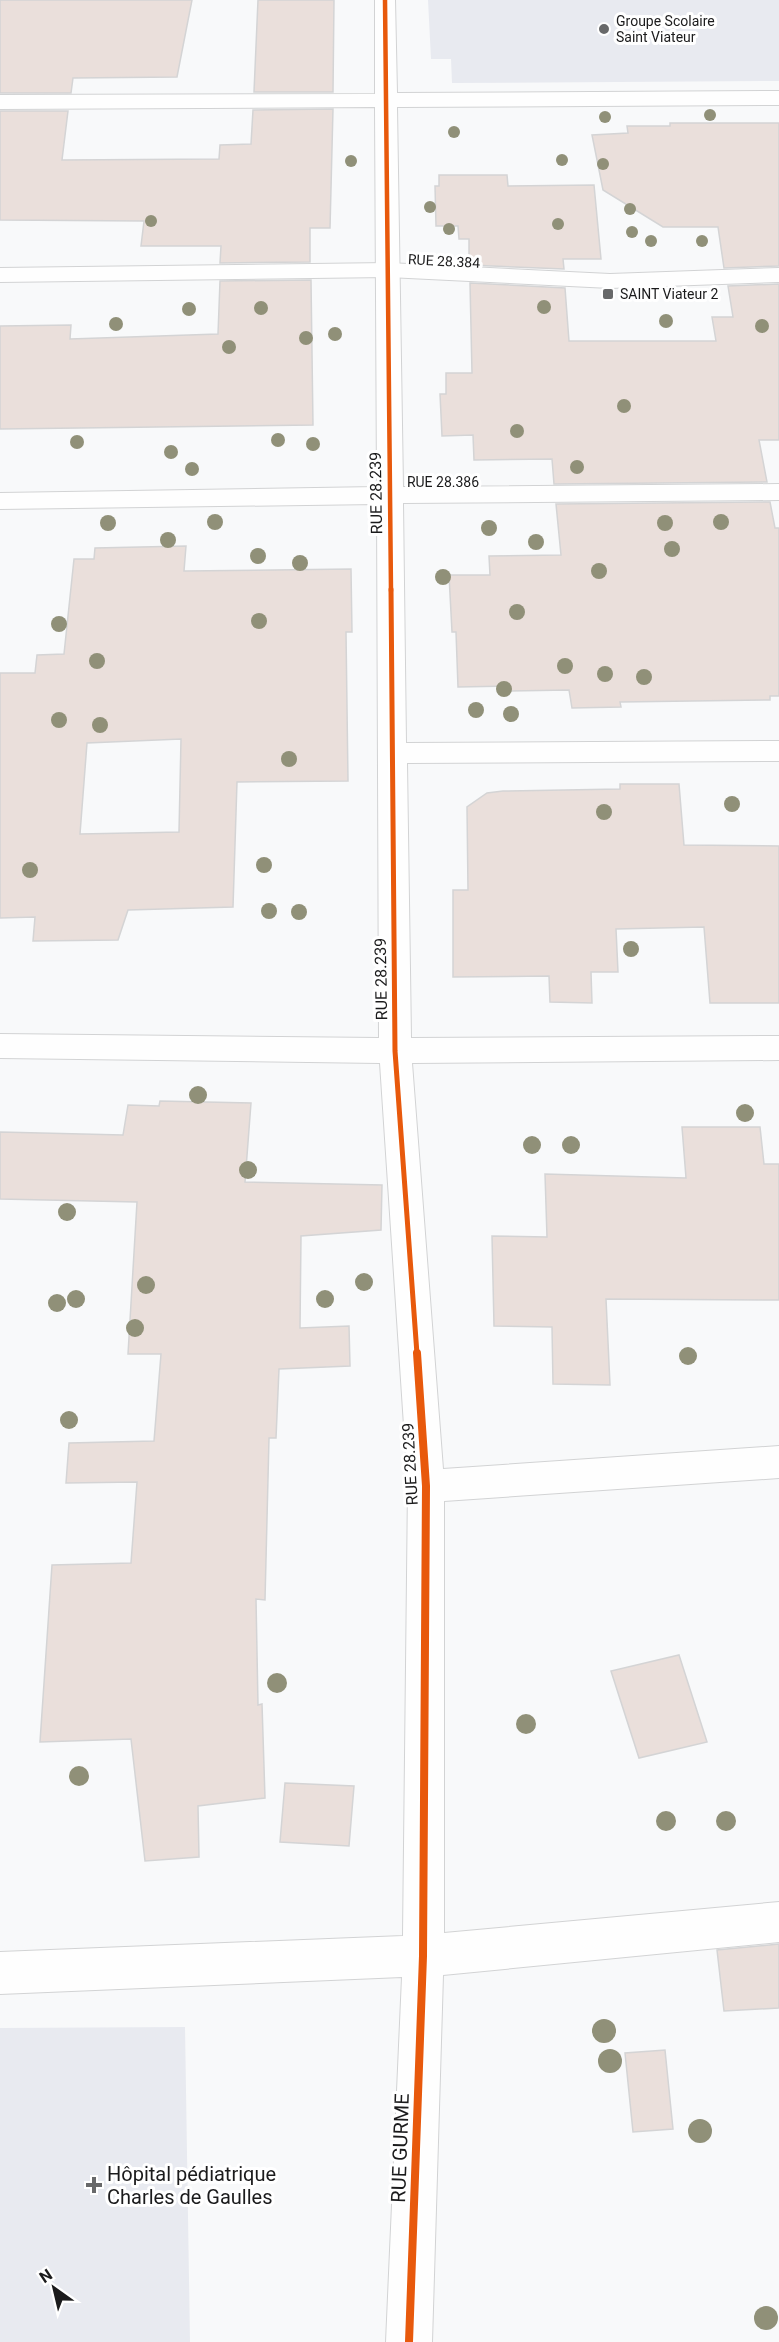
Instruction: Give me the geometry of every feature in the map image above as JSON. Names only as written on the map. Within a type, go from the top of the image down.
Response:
[{"type":"street","name":"RUE 28.239","points":[[385,0],[395,1051],[426,1486],[423,1956]]},
{"type":"street","points":[[0,102],[779,98]]},
{"type":"street","name":"RUE 28.384","points":[[0,274],[388,270],[610,281],[779,275]]},
{"type":"street","name":"RUE 28.386","points":[[0,501],[779,492]]},
{"type":"street","points":[[392,753],[779,751]]},
{"type":"street","points":[[0,1046],[395,1051],[779,1048]]},
{"type":"street","points":[[426,1486],[779,1462]]},
{"type":"street","points":[[0,1973],[423,1956],[779,1922]]},
{"type":"street","name":"RUE GURME","points":[[409,2342],[423,1956]]},
{"type":"shaded area","name":"Groupe Scolaire Saint Viateur","points":[[428,0],[779,0],[779,81],[452,83],[451,59],[431,59]]},
{"type":"shaded area","name":"Hôpital pédiatrique Charles de Gaulles","points":[[185,2027],[190,2342],[0,2342],[0,2028]]},
{"type":"building","points":[[0,0],[192,0],[177,77],[73,78],[71,93],[0,93]]},
{"type":"building","points":[[258,0],[334,0],[333,92],[254,92]]},
{"type":"building","points":[[333,109],[330,228],[310,228],[310,262],[220,263],[221,246],[141,246],[144,221],[0,220],[0,111],[68,111],[62,160],[219,159],[220,145],[251,144],[253,110]]},
{"type":"building","points":[[670,123],[779,123],[779,266],[724,268],[718,227],[663,227],[603,190],[592,135],[628,133],[627,126],[670,126]]},
{"type":"building","points":[[439,175],[507,175],[508,186],[594,185],[601,259],[563,259],[564,269],[469,265],[469,239],[459,239],[458,226],[436,226],[435,186],[439,186]]},
{"type":"building","points":[[311,280],[313,425],[0,429],[0,326],[71,325],[70,339],[218,334],[220,281]]},
{"type":"building","points":[[470,283],[565,288],[569,341],[716,341],[712,317],[733,317],[728,286],[779,284],[779,440],[759,440],[767,482],[554,484],[552,459],[474,460],[473,435],[442,436],[440,394],[446,394],[446,373],[472,373]]},
{"type":"building","points":[[770,502],[775,528],[779,528],[779,696],[770,696],[770,700],[620,702],[621,707],[572,708],[569,690],[510,691],[510,686],[458,687],[456,632],[452,632],[449,575],[490,575],[489,556],[561,555],[556,504]]},
{"type":"building","points":[[186,546],[184,571],[351,569],[352,632],[346,632],[348,781],[237,782],[233,907],[128,910],[118,940],[33,941],[35,917],[0,918],[0,673],[35,673],[37,655],[64,654],[74,559],[94,559],[95,548]],"holes":[[[181,739],[179,832],[80,834],[87,743]]]},
{"type":"building","points":[[620,784],[679,784],[684,845],[779,846],[779,1003],[710,1003],[704,927],[616,929],[618,972],[591,972],[592,1003],[550,1002],[549,976],[453,977],[453,890],[468,890],[467,807],[487,793],[620,789]]},
{"type":"building","points":[[160,1101],[251,1103],[245,1182],[382,1185],[381,1230],[301,1236],[300,1328],[349,1326],[350,1366],[279,1369],[276,1438],[269,1438],[265,1600],[256,1599],[258,1705],[262,1704],[265,1798],[198,1806],[199,1857],[145,1861],[131,1739],[40,1742],[52,1565],[131,1563],[137,1482],[66,1483],[69,1443],[154,1441],[161,1354],[128,1354],[137,1202],[0,1199],[0,1132],[123,1135],[128,1105],[159,1106]]},
{"type":"building","points":[[682,1127],[760,1127],[764,1164],[779,1164],[779,1300],[606,1299],[610,1385],[553,1384],[552,1327],[494,1326],[492,1236],[547,1237],[545,1174],[686,1178]]},
{"type":"building","points":[[679,1655],[707,1742],[639,1758],[611,1671]]},
{"type":"building","points":[[285,1783],[354,1786],[349,1846],[280,1842]]},
{"type":"building","points":[[779,1944],[779,2008],[724,2011],[717,1950]]},
{"type":"building","points":[[665,2050],[673,2129],[633,2132],[625,2053]]},
{"type":"cycle path","points":[[385,0],[395,1051],[426,1486],[423,1956],[409,2342]]},
{"type":"place","name":"Groupe Scolaire Saint Viateur","points":[[604,29]]},
{"type":"place","name":"SAINT Viateur 2","points":[[608,294]]},
{"type":"place","name":"Hôpital pédiatrique Charles de Gaulles","points":[[94,2185]]}]
